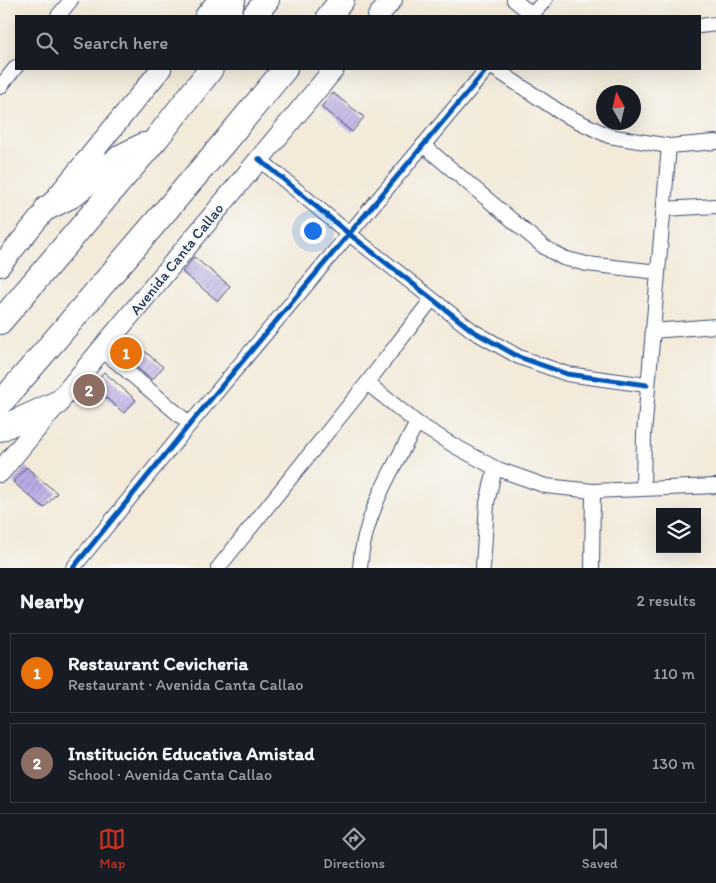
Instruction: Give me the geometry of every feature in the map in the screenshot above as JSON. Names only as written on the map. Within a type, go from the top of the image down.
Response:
[{"type":"highway","points":[[228,15],[232,0]]},
{"type":"highway","points":[[255,15],[267,0]]},
{"type":"highway","points":[[330,15],[342,0]]},
{"type":"highway","points":[[0,322],[157,138],[209,70]]},
{"type":"highway","points":[[0,404],[216,153],[284,70]]},
{"type":"highway","points":[[47,208],[71,196],[122,156],[157,138]]},
{"type":"highway","points":[[0,429],[57,403]]},
{"type":"main road","points":[[206,15],[218,0]]},
{"type":"main road","points":[[379,15],[392,0]]},
{"type":"main road","points":[[0,266],[160,70]]},
{"type":"main road","name":"Avenida Canta Callao","points":[[0,472],[333,70]]},
{"type":"street","points":[[514,0],[531,15]]},
{"type":"street","points":[[533,15],[545,0]]},
{"type":"street","points":[[59,15],[67,1]]},
{"type":"street","points":[[701,26],[716,24]]},
{"type":"street","points":[[0,87],[15,68]]},
{"type":"street","points":[[74,568],[348,233],[486,70]]},
{"type":"street","points":[[496,70],[563,114],[609,136],[669,146],[716,142]]},
{"type":"street","points":[[423,145],[544,247],[563,258],[587,264],[658,272]]},
{"type":"street","points":[[643,488],[644,434],[669,146]]},
{"type":"street","points":[[259,159],[348,233],[473,331],[519,357],[567,374],[648,385]]},
{"type":"street","points":[[664,209],[716,206]]},
{"type":"street","points":[[218,568],[432,299]]},
{"type":"street","points":[[652,331],[716,326]]},
{"type":"street","points":[[102,350],[190,424]]},
{"type":"street","points":[[367,383],[417,423],[495,468],[546,486],[593,491],[716,486]]},
{"type":"street","points":[[360,568],[368,523],[381,490],[417,423]]},
{"type":"street","points":[[483,568],[487,503],[495,468]]},
{"type":"street","points":[[592,568],[593,491]]},
{"type":"building","points":[[333,93],[364,117],[352,132],[321,107]]},
{"type":"building","points":[[194,257],[230,286],[218,301],[182,272]]},
{"type":"building","points":[[128,337],[163,367],[152,380],[118,352],[117,349]]},
{"type":"building","points":[[104,372],[136,400],[124,413],[92,386]]},
{"type":"building","points":[[26,467],[57,493],[44,508],[13,482]]},
{"type":"cycle path","points":[[73,568],[190,424],[486,70]]},
{"type":"cycle path","points":[[259,159],[348,233],[473,331],[519,357],[567,374],[647,385]]},
{"type":"place","name":"Restaurant Cevicheria","points":[[126,353]]},
{"type":"place","name":"Institución Educativa Amistad","points":[[89,390]]}]
